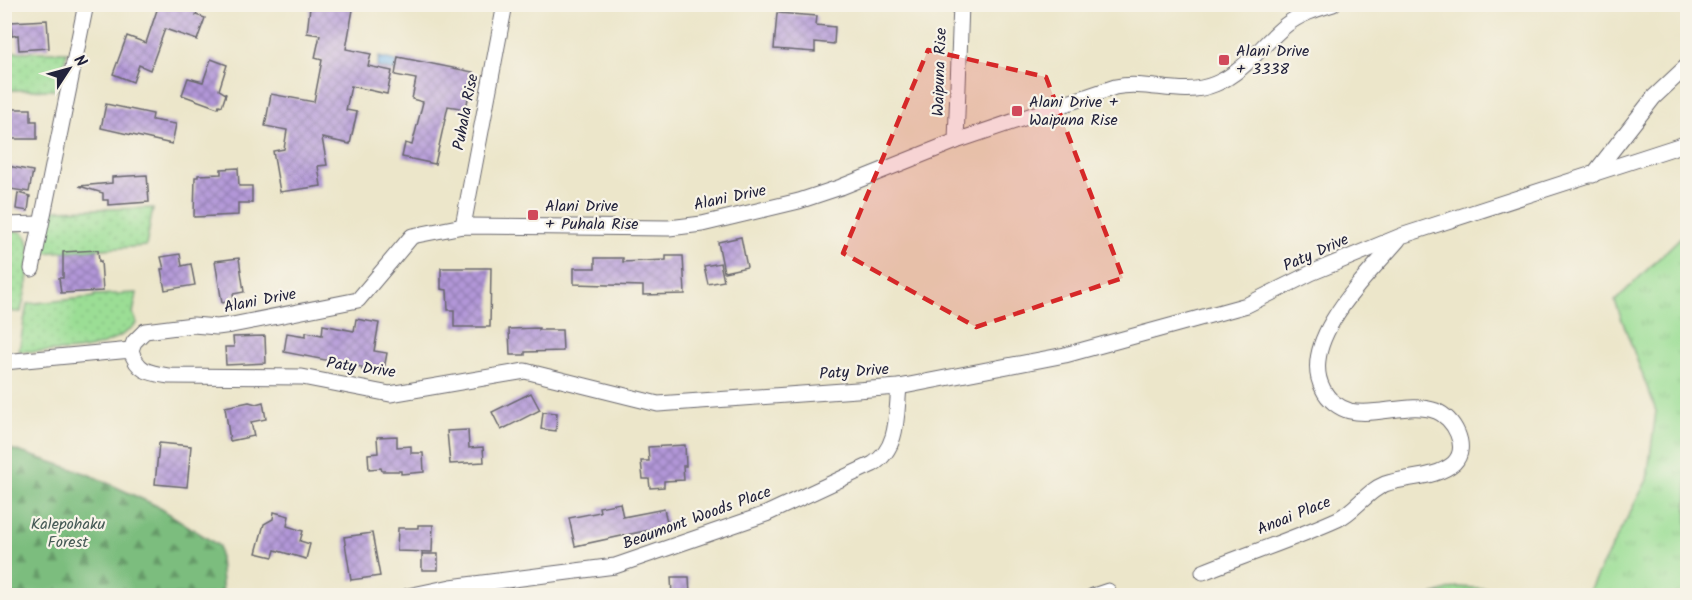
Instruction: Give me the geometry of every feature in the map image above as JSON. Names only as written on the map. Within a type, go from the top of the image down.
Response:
[{"type":"street","points":[[32,269],[86,4]]},
{"type":"street","name":"Puhala Rise","points":[[463,226],[506,4]]},
{"type":"street","name":"Waipuna Rise","points":[[956,141],[961,4]]},
{"type":"street","name":"Alani Drive","points":[[131,350],[134,342],[145,331],[193,325],[217,327],[232,325],[358,300],[369,290],[412,236],[463,226],[669,228],[702,224],[799,201],[841,187],[956,141],[1114,87],[1137,84],[1189,90],[1212,86],[1233,76],[1297,18],[1333,4]]},
{"type":"street","points":[[1593,175],[1654,97],[1688,65]]},
{"type":"street","name":"Paty Drive","points":[[131,350],[134,361],[142,369],[155,374],[302,377],[390,394],[525,371],[658,404],[899,387],[1065,355],[1247,305],[1311,273],[1401,236],[1688,143]]},
{"type":"street","points":[[4,225],[40,224]]},
{"type":"street","name":"Anoai Place","points":[[1203,572],[1340,518],[1383,485],[1443,470],[1455,461],[1459,451],[1458,435],[1454,425],[1442,413],[1426,408],[1352,411],[1339,406],[1329,398],[1319,380],[1317,360],[1331,322],[1347,298],[1401,236]]},
{"type":"street","points":[[4,362],[131,350]]},
{"type":"street","name":"Beaumont Woods Place","points":[[408,596],[615,566],[766,514],[873,464],[882,457],[894,437],[899,387]]},
{"type":"highlighted area","points":[[928,50],[1046,77],[1123,278],[976,327],[843,253]]},
{"type":"green space","points":[[5,52],[67,52],[57,90],[5,90]]},
{"type":"green space","points":[[153,208],[146,246],[42,253],[51,210]]},
{"type":"green space","points":[[4,231],[23,233],[29,248],[29,271],[21,312],[5,311]]},
{"type":"green space","points":[[1687,231],[1687,595],[1432,595],[1457,587],[1587,594],[1647,480],[1656,411],[1615,301]]},
{"type":"green space","points":[[137,293],[133,313],[137,323],[111,341],[67,351],[19,351],[27,304],[94,297],[94,295]]},
{"type":"green space","name":"Kalepohaku Forest","points":[[5,447],[88,474],[157,506],[219,546],[223,595],[5,595]]},
{"type":"water","points":[[379,57],[397,61],[395,71],[377,67]]},
{"type":"building","points":[[159,4],[200,4],[196,15],[205,18],[197,40],[165,29],[150,70],[139,65],[133,82],[113,74],[127,36],[146,43]]},
{"type":"building","points":[[312,4],[354,4],[346,49],[371,54],[368,66],[392,71],[387,94],[351,86],[346,110],[357,112],[350,144],[322,138],[327,165],[318,166],[321,186],[280,192],[273,151],[284,149],[287,130],[265,126],[271,94],[314,102],[322,60],[315,58],[320,35],[307,33]]},
{"type":"building","points":[[777,13],[817,16],[816,25],[835,27],[834,44],[815,42],[815,52],[774,49]]},
{"type":"building","points":[[47,20],[49,48],[19,50],[18,35],[12,36],[11,22]]},
{"type":"building","points":[[398,57],[473,72],[466,109],[448,106],[435,164],[402,157],[405,143],[412,145],[423,102],[412,99],[416,79],[395,75]]},
{"type":"building","points":[[211,59],[227,65],[219,90],[226,94],[222,106],[219,105],[218,108],[182,95],[188,78],[203,82]]},
{"type":"building","points":[[106,104],[153,114],[152,120],[176,124],[172,144],[101,128]]},
{"type":"building","points":[[6,109],[31,109],[31,121],[37,121],[37,139],[7,139]]},
{"type":"building","points":[[8,166],[33,171],[29,192],[4,188]]},
{"type":"building","points":[[238,168],[239,186],[252,186],[252,203],[238,203],[238,215],[194,217],[195,177],[221,174],[221,169]]},
{"type":"building","points":[[147,175],[149,202],[108,205],[108,200],[103,200],[103,193],[79,186],[112,183],[112,177]]},
{"type":"building","points":[[18,193],[30,196],[28,211],[16,209]]},
{"type":"building","points":[[741,237],[747,267],[724,272],[718,242]]},
{"type":"building","points":[[98,250],[103,291],[61,293],[59,278],[63,278],[63,252]]},
{"type":"building","points":[[180,254],[182,266],[191,264],[195,285],[165,290],[161,257]]},
{"type":"building","points":[[666,256],[683,256],[685,294],[643,295],[643,286],[574,284],[574,268],[595,268],[595,258],[623,258],[623,262],[666,260]]},
{"type":"building","points":[[239,258],[244,292],[233,294],[234,301],[222,303],[215,261]]},
{"type":"building","points":[[720,263],[724,281],[708,284],[704,266]]},
{"type":"building","points":[[441,268],[491,268],[490,327],[454,327],[454,310],[448,310],[447,290],[441,289]]},
{"type":"building","points":[[356,319],[379,323],[374,351],[387,353],[383,374],[362,370],[362,367],[284,352],[287,333],[306,336],[306,332],[322,335],[323,325],[354,331]]},
{"type":"building","points":[[539,328],[539,330],[562,330],[563,351],[525,352],[525,355],[510,355],[509,329]]},
{"type":"building","points":[[265,336],[266,363],[226,365],[225,347],[234,347],[233,337]]},
{"type":"building","points":[[531,393],[540,410],[501,430],[492,412]]},
{"type":"building","points":[[249,402],[256,404],[263,402],[266,419],[251,422],[254,436],[230,441],[225,407]]},
{"type":"building","points":[[543,412],[557,413],[556,431],[541,429]]},
{"type":"building","points":[[468,430],[469,448],[483,447],[484,462],[450,464],[447,431]]},
{"type":"building","points":[[397,436],[397,447],[411,446],[411,453],[423,453],[424,472],[401,474],[401,471],[369,469],[368,454],[378,453],[377,437]]},
{"type":"building","points":[[159,443],[191,446],[187,487],[155,484]]},
{"type":"building","points":[[685,445],[684,480],[664,481],[664,487],[650,488],[649,479],[643,479],[641,461],[649,461],[648,447]]},
{"type":"building","points":[[620,503],[623,517],[664,509],[668,526],[575,546],[569,518],[600,512],[599,507]]},
{"type":"building","points":[[274,512],[289,516],[287,526],[303,531],[300,541],[310,544],[306,559],[275,550],[273,557],[256,553],[264,524],[273,519]]},
{"type":"building","points":[[418,525],[433,525],[432,552],[397,551],[398,528],[418,528]]},
{"type":"building","points":[[372,533],[380,576],[351,580],[344,537]]},
{"type":"building","points":[[422,554],[438,554],[438,570],[422,570]]},
{"type":"building","points":[[671,577],[689,577],[690,596],[672,596]]},
{"type":"place","name":"Alani Drive + 3338","points":[[1224,60]]},
{"type":"place","name":"Alani Drive + Waipuna Rise","points":[[1017,111]]},
{"type":"place","name":"Alani Drive + Puhala Rise","points":[[533,215]]}]
